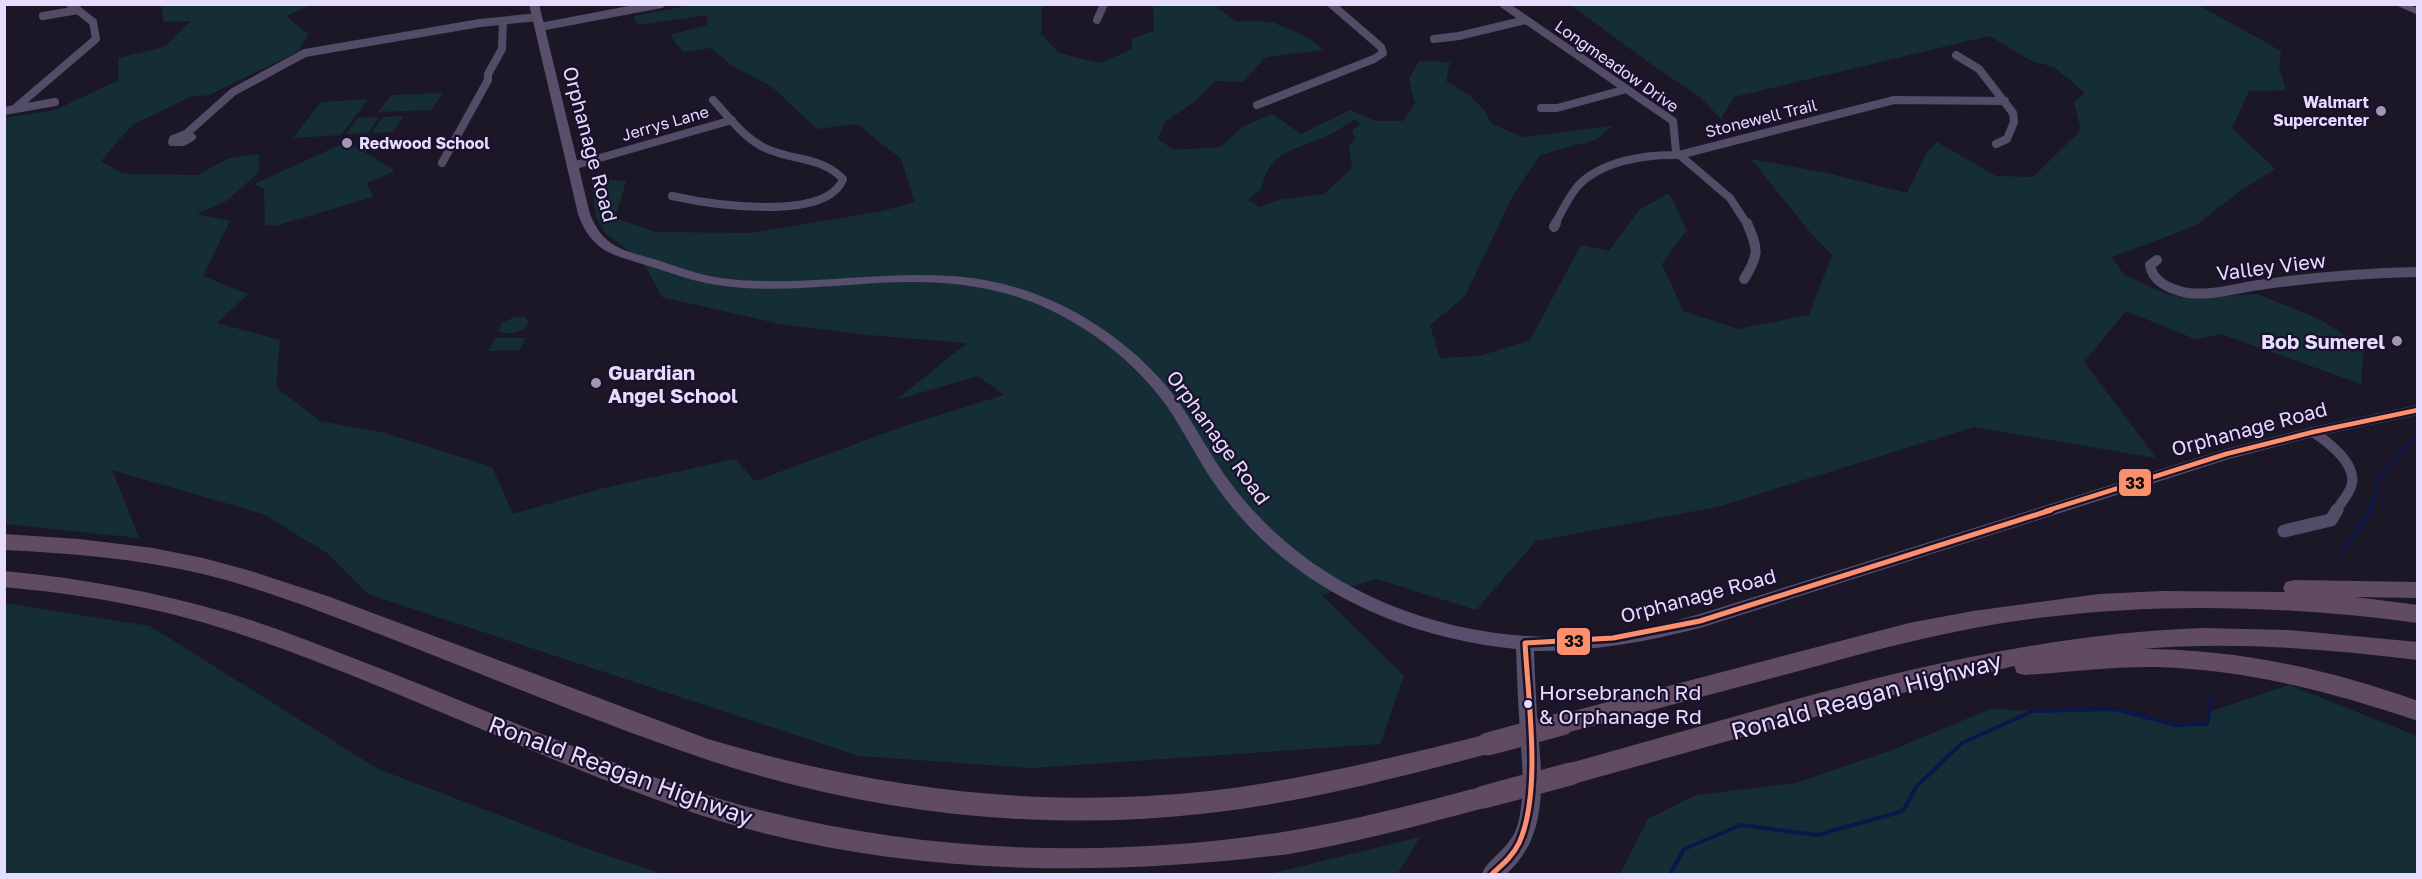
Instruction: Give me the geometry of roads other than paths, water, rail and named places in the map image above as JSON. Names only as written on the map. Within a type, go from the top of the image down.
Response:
[{"type":"highway","points":[[4,542],[118,550],[205,567],[261,582],[303,596],[635,724],[711,750],[820,780],[930,800],[1047,808],[1206,802],[1306,787],[1406,766],[1909,632],[2013,611],[2113,600],[2283,587],[2418,590]]},
{"type":"highway","name":"Ronald Reagan Highway","points":[[4,579],[106,591],[233,623],[274,637],[629,778],[700,803],[797,831],[904,850],[1029,860],[1186,855],[1297,841],[1377,825],[1484,798],[1947,671],[2076,646],[2153,639],[2244,637],[2304,639],[2418,651]]},
{"type":"highway","points":[[2113,600],[2244,597],[2324,603],[2418,614]]},
{"type":"highway","points":[[1947,671],[2137,659],[2194,661],[2289,672],[2350,688],[2418,711]]},
{"type":"main road","points":[[2397,4],[2418,12]]},
{"type":"main road","name":"Orphanage Road","points":[[537,16],[584,214],[594,238],[615,252],[718,282],[754,285],[897,278],[957,280],[996,286],[1051,305],[1118,348],[1154,381],[1169,399],[1225,488],[1251,520],[1299,564],[1357,597],[1408,620],[1497,641],[1566,644],[1623,639],[1700,621],[2185,466],[2313,432],[2418,410]]},
{"type":"main road","points":[[1492,874],[1512,856],[1522,840],[1533,799],[1525,643]]},
{"type":"street","points":[[14,109],[96,39],[95,21],[70,4]]},
{"type":"street","points":[[186,134],[233,92],[305,53],[480,23],[661,4]]},
{"type":"street","points":[[1097,20],[1104,4]]},
{"type":"street","points":[[1257,105],[1374,59],[1383,52],[1381,47],[1331,4]]},
{"type":"street","name":"Longmeadow Drive","points":[[1503,4],[1673,121],[1674,149],[1679,155]]},
{"type":"street","points":[[43,16],[78,10]]},
{"type":"street","points":[[1434,39],[1469,34],[1526,20]]},
{"type":"street","points":[[488,74],[488,80],[442,164],[438,159],[439,154],[480,81],[488,74],[502,49],[503,22]]},
{"type":"street","points":[[1956,55],[1979,69],[2013,113],[2014,122],[2007,139],[1996,144]]},
{"type":"street","points":[[1541,108],[1557,108],[1628,89]]},
{"type":"street","points":[[672,196],[726,205],[763,206],[823,199],[836,193],[842,186],[843,178],[827,164],[765,148],[732,120],[713,100]]},
{"type":"street","name":"Stonewell Trail","points":[[1554,227],[1578,187],[1590,176],[1609,167],[1644,158],[1679,155],[1894,100],[2005,101]]},
{"type":"street","points":[[4,111],[55,102]]},
{"type":"street","name":"Jerrys Lane","points":[[572,166],[732,120]]},
{"type":"street","points":[[1679,155],[1723,190],[1745,217],[1757,252],[1754,264],[1744,279]]},
{"type":"street","name":"Valley View","points":[[2157,260],[2150,265],[2149,271],[2155,279],[2167,286],[2195,293],[2302,280],[2418,272]]},
{"type":"street","points":[[2284,531],[2331,520],[2352,485],[2345,459],[2332,445],[2313,432]]},
{"type":"waterway","points":[[2370,511],[2380,477],[2411,440],[2418,440]]},
{"type":"waterway","points":[[2342,553],[2371,510]]},
{"type":"waterway","points":[[1670,874],[1684,849],[1741,825],[1817,835],[1903,811],[1916,787],[1962,743],[2033,711],[2115,709],[2176,725],[2207,724],[2213,695]]},
{"type":"place","name":"Walmart Supercenter","points":[[2381,111]]},
{"type":"place","name":"Redwood School","points":[[347,143]]},
{"type":"place","name":"Bob Sumerel","points":[[2397,341]]},
{"type":"place","name":"Guardian Angel School","points":[[596,383]]},
{"type":"place","name":"Horsebranch Rd & Orphanage Rd","points":[[1528,704]]}]
